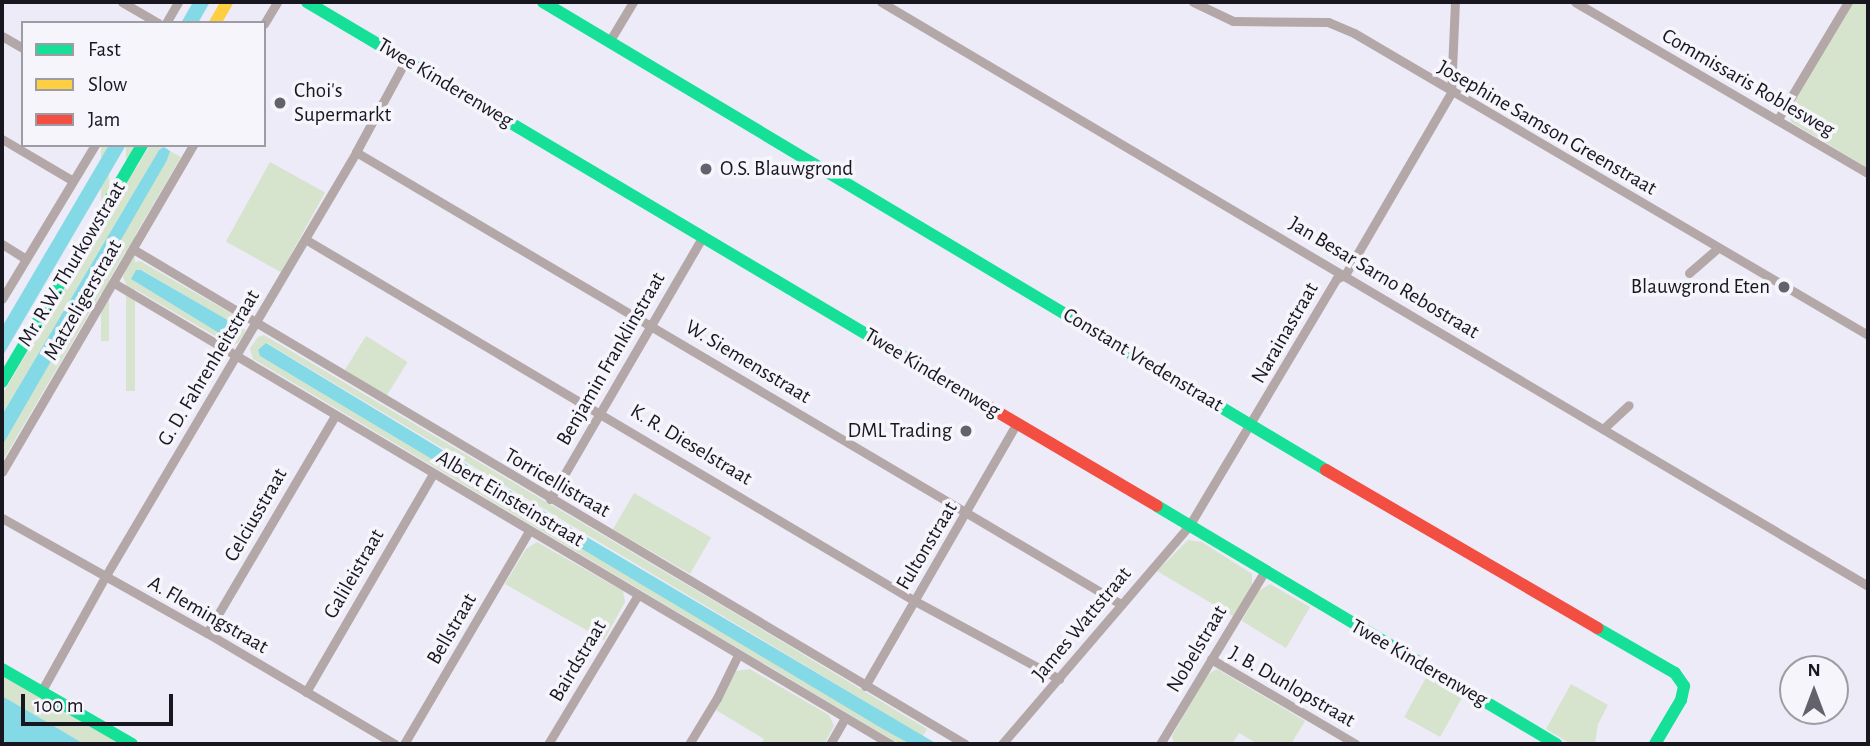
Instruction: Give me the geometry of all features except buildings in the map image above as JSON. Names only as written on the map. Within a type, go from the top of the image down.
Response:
[{"type":"street","points":[[122,2],[155,21]]},
{"type":"street","points":[[167,21],[178,2]]},
{"type":"street","points":[[216,21],[227,2]]},
{"type":"street","points":[[266,21],[277,2]]},
{"type":"street","name":"Twee Kinderenweg","points":[[307,2],[1557,744]]},
{"type":"street","name":"Constant Vredenstraat","points":[[543,2],[1251,425],[1675,673],[1684,686],[1681,700],[1655,744]]},
{"type":"street","points":[[609,42],[633,2]]},
{"type":"street","name":"Jan Besar Sarno Rebostraat","points":[[881,2],[1868,586]]},
{"type":"street","name":"Josephine Samson Greenstraat","points":[[1193,2],[1233,20],[1328,22],[1354,33],[1451,93],[1868,335]]},
{"type":"street","name":"Narainastraat","points":[[1189,526],[1336,279],[1345,275],[1451,93],[1455,2]]},
{"type":"street","name":"Commissaris Roblesweg","points":[[1574,2],[1868,173]]},
{"type":"street","points":[[1777,120],[1847,2]]},
{"type":"street","points":[[2,36],[21,47]]},
{"type":"street","name":"G. D. Fahrenheitstraat","points":[[41,692],[105,577],[356,152],[406,60]]},
{"type":"street","points":[[2,139],[73,181]]},
{"type":"street","points":[[2,299],[94,147]]},
{"type":"street","name":"Mr. R.W. Thurkowstraat","points":[[2,382],[141,147]]},
{"type":"street","name":"Matzeligerstraat","points":[[2,472],[192,147]]},
{"type":"street","name":"W. Siemensstraat","points":[[356,152],[652,324],[1121,604]]},
{"type":"street","name":"Benjamin Franklinstraat","points":[[550,499],[703,236]]},
{"type":"street","name":"K. R. Dieselstraat","points":[[305,239],[600,411],[915,601],[1059,679]]},
{"type":"street","points":[[2,244],[26,259]]},
{"type":"street","points":[[1689,273],[1718,247]]},
{"type":"street","name":"Torricellistraat","points":[[133,249],[965,744]]},
{"type":"street","name":"Albert Einsteinstraat","points":[[114,283],[890,744]]},
{"type":"street","points":[[1603,429],[1629,405]]},
{"type":"street","name":"Celciusstraat","points":[[207,633],[335,416]]},
{"type":"street","name":"Fultonstraat","points":[[866,686],[1017,424]]},
{"type":"street","name":"Galileistraat","points":[[306,692],[433,474]]},
{"type":"street","name":"A. Flemingstraat","points":[[2,518],[207,633],[396,744]]},
{"type":"street","name":"James Wattstraat","points":[[1002,744],[1189,526]]},
{"type":"street","name":"Bellstraat","points":[[404,744],[529,531]]},
{"type":"street","name":"Nobelstraat","points":[[1160,744],[1264,572]]},
{"type":"street","name":"Bairdstraat","points":[[548,744],[638,595]]},
{"type":"street","points":[[689,744],[738,656]]},
{"type":"street","name":"J. B. Dunlopstraat","points":[[1211,659],[1356,744]]},
{"type":"street","points":[[2,669],[132,744]]},
{"type":"street","points":[[830,744],[845,719]]},
{"type":"green space","points":[[1852,2],[1868,2],[1868,168],[1791,122],[1789,115],[1790,107]]},
{"type":"green space","points":[[101,147],[109,147],[109,341],[101,341]]},
{"type":"green space","points":[[126,147],[135,147],[135,391],[126,391]]},
{"type":"green space","points":[[149,147],[164,147],[159,150],[2,415],[2,395]]},
{"type":"green space","points":[[170,151],[181,157],[2,462],[2,446]]},
{"type":"green space","points":[[270,162],[325,193],[281,272],[226,242]]},
{"type":"green space","points":[[140,261],[241,319],[245,332],[238,343],[232,346],[126,284],[123,277],[131,263]],"holes":[[[142,270],[235,325],[229,338],[131,279],[136,271]]]},
{"type":"green space","points":[[264,335],[927,729],[923,736],[267,343],[258,350],[260,356],[910,744],[899,744],[253,359],[250,348],[258,337]]},
{"type":"green space","points":[[366,336],[408,362],[386,396],[345,370]]},
{"type":"green space","points":[[634,493],[711,538],[690,574],[613,529]]},
{"type":"green space","points":[[1188,540],[1202,542],[1252,574],[1252,586],[1233,616],[1157,571]]},
{"type":"green space","points":[[537,542],[623,591],[625,602],[604,640],[505,584],[526,549]]},
{"type":"green space","points":[[1270,584],[1310,607],[1286,648],[1242,621],[1258,591]]},
{"type":"green space","points":[[750,669],[829,715],[834,726],[824,744],[761,744],[764,739],[716,710],[736,671]]},
{"type":"green space","points":[[1217,669],[1305,721],[1291,744],[1258,744],[1239,733],[1232,744],[1174,744],[1172,736],[1207,675]]},
{"type":"green space","points":[[2,673],[124,744],[84,744],[2,696]]},
{"type":"green space","points":[[1427,676],[1463,696],[1440,737],[1404,717]]},
{"type":"green space","points":[[1571,684],[1608,705],[1598,724],[1595,744],[1571,744],[1546,729]]},
{"type":"water","points":[[193,2],[210,2],[199,21],[182,21]]},
{"type":"water","points":[[108,147],[125,147],[2,357],[2,327]]},
{"type":"water","points":[[164,147],[170,151],[167,160],[2,446],[2,415],[159,150]]},
{"type":"water","points":[[136,270],[141,270],[236,325],[236,335],[229,339],[131,279]]},
{"type":"water","points":[[266,343],[937,744],[910,744],[883,729],[260,356],[258,350]]},
{"type":"water","points":[[2,696],[84,744],[9,744],[2,740]]},
{"type":"traffic: fast","points":[[307,2],[962,391]]},
{"type":"traffic: fast","points":[[543,2],[1326,470]]},
{"type":"traffic: fast","points":[[2,382],[141,147]]},
{"type":"traffic: fast","points":[[1157,506],[1557,744]]},
{"type":"traffic: fast","points":[[1597,628],[1675,673],[1684,686],[1681,700],[1655,744]]},
{"type":"traffic: fast","points":[[2,669],[132,744]]},
{"type":"traffic: slow","points":[[216,21],[227,2]]},
{"type":"traffic: jam","points":[[962,391],[1157,506]]},
{"type":"traffic: jam","points":[[1326,470],[1597,628]]},
{"type":"place","name":"Choi's Supermarkt","points":[[280,103]]},
{"type":"place","name":"O.S. Blauwgrond","points":[[706,169]]},
{"type":"place","name":"Blauwgrond Eten","points":[[1784,287]]},
{"type":"place","name":"DML Trading","points":[[966,431]]}]
